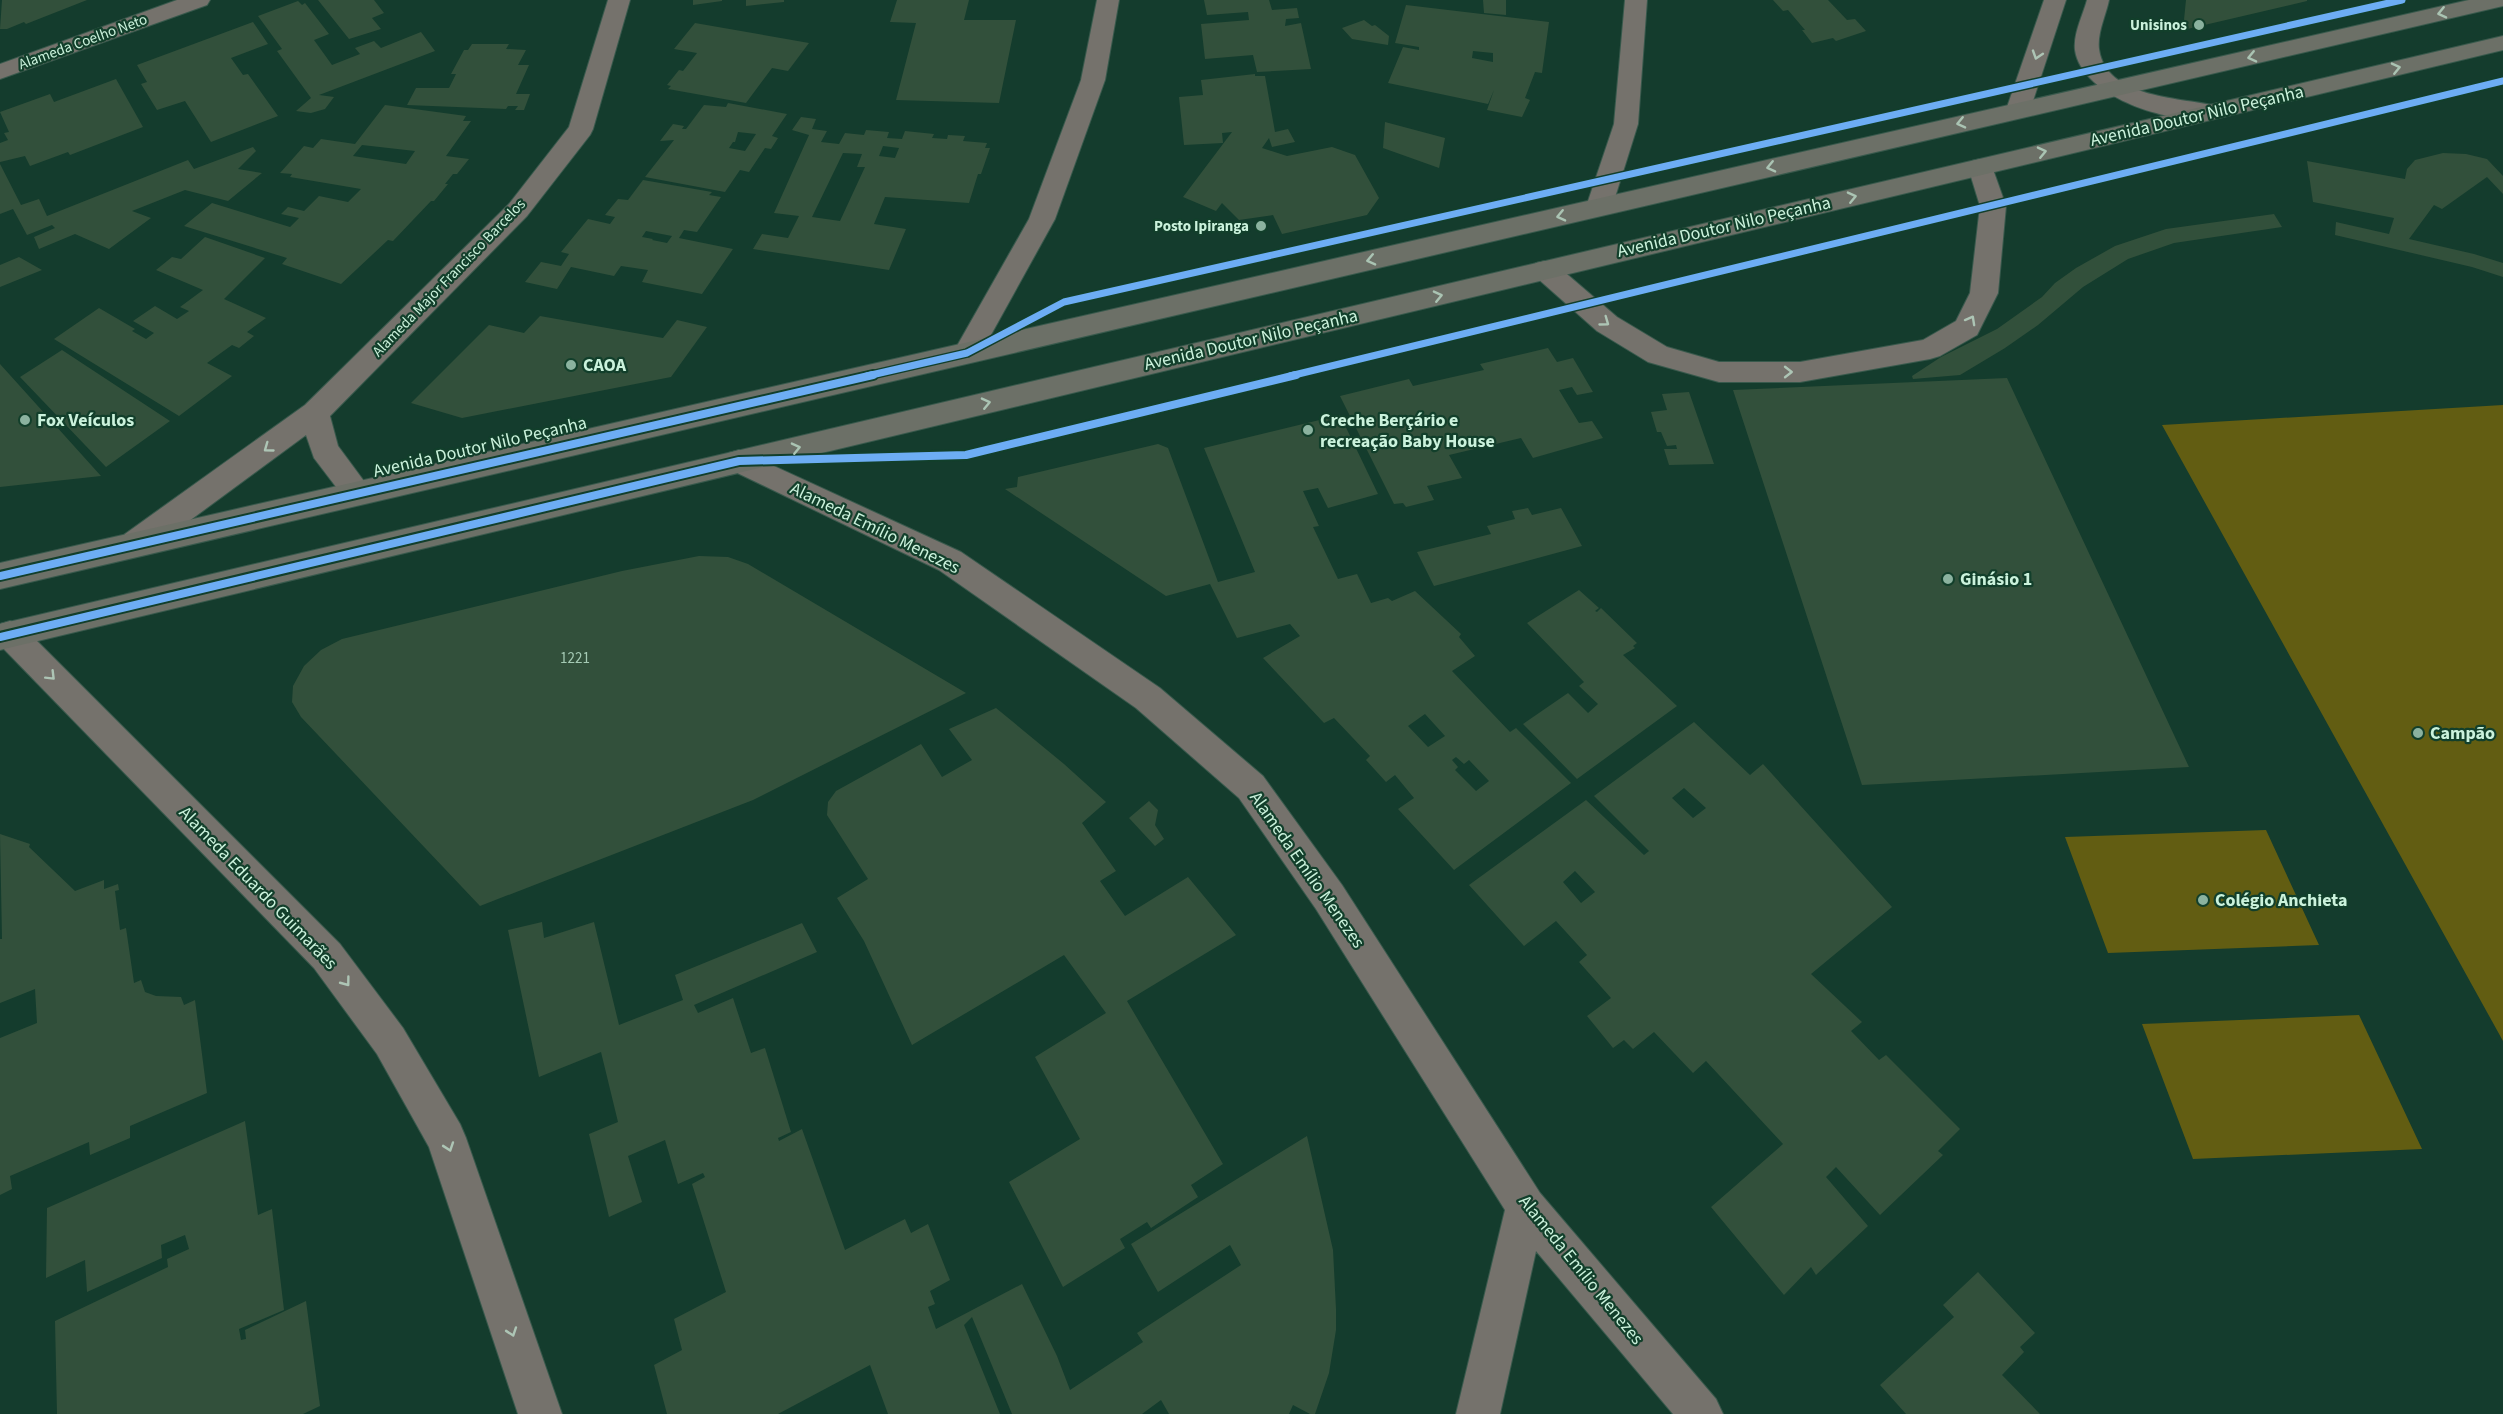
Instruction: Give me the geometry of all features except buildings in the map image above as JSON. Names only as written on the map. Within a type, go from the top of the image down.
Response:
[{"type":"main road","name":"Avenida Doutor Nilo Peçanha","points":[[0,576],[2499,0]]},
{"type":"main road","name":"Avenida Doutor Nilo Peçanha","points":[[5,635],[2503,43]]},
{"type":"street","name":"Alameda Coelho Neto","points":[[0,72],[199,0]]},
{"type":"street","name":"Alameda Major Francisco Barcelos","points":[[136,543],[315,413],[518,210],[580,129],[620,0]]},
{"type":"street","points":[[967,353],[1042,219],[1093,80],[1108,0]]},
{"type":"street","points":[[1599,207],[1626,124],[1636,0]]},
{"type":"street","points":[[2018,110],[2055,0]]},
{"type":"street","points":[[2098,0],[2086,48],[2089,59],[2096,70],[2117,88],[2138,99],[2187,112],[2211,112]]},
{"type":"street","points":[[1545,270],[1607,324],[1658,355],[1719,372],[1800,372],[1930,349],[1967,328],[1984,293],[1993,206],[1981,166]]},
{"type":"street","points":[[315,413],[324,450],[357,492]]},
{"type":"street","name":"Alameda Emílio Menezes","points":[[739,461],[950,561],[1148,698],[1251,787],[1329,897],[1526,1207],[1701,1414]]},
{"type":"street","name":"Alameda Eduardo Guimarães","points":[[5,635],[327,956],[390,1041],[446,1138],[540,1414]]},
{"type":"street","points":[[1478,1414],[1526,1207]]},
{"type":"shaded area","name":"Campão","points":[[2503,405],[2503,1041],[2162,425]]},
{"type":"shaded area","points":[[2266,830],[2319,945],[2108,953],[2065,837]]},
{"type":"shaded area","points":[[2359,1015],[2422,1149],[2193,1159],[2142,1024]]},
{"type":"cycle path","points":[[0,576],[967,353],[1064,302],[2402,0]]},
{"type":"cycle path","points":[[0,637],[739,461],[966,455],[2503,81]]},
{"type":"place","name":"Unisinos","points":[[2199,25]]},
{"type":"place","name":"Posto Ipiranga","points":[[1261,226]]},
{"type":"place","name":"CAOA","points":[[571,365]]},
{"type":"place","name":"Fox Veículos","points":[[25,420]]},
{"type":"place","name":"Creche Berçário e recreação Baby House","points":[[1308,430]]},
{"type":"place","name":"Ginásio 1","points":[[1948,579]]},
{"type":"place","name":"Campão","points":[[2418,733]]},
{"type":"place","name":"Colégio Anchieta","points":[[2203,900]]}]
